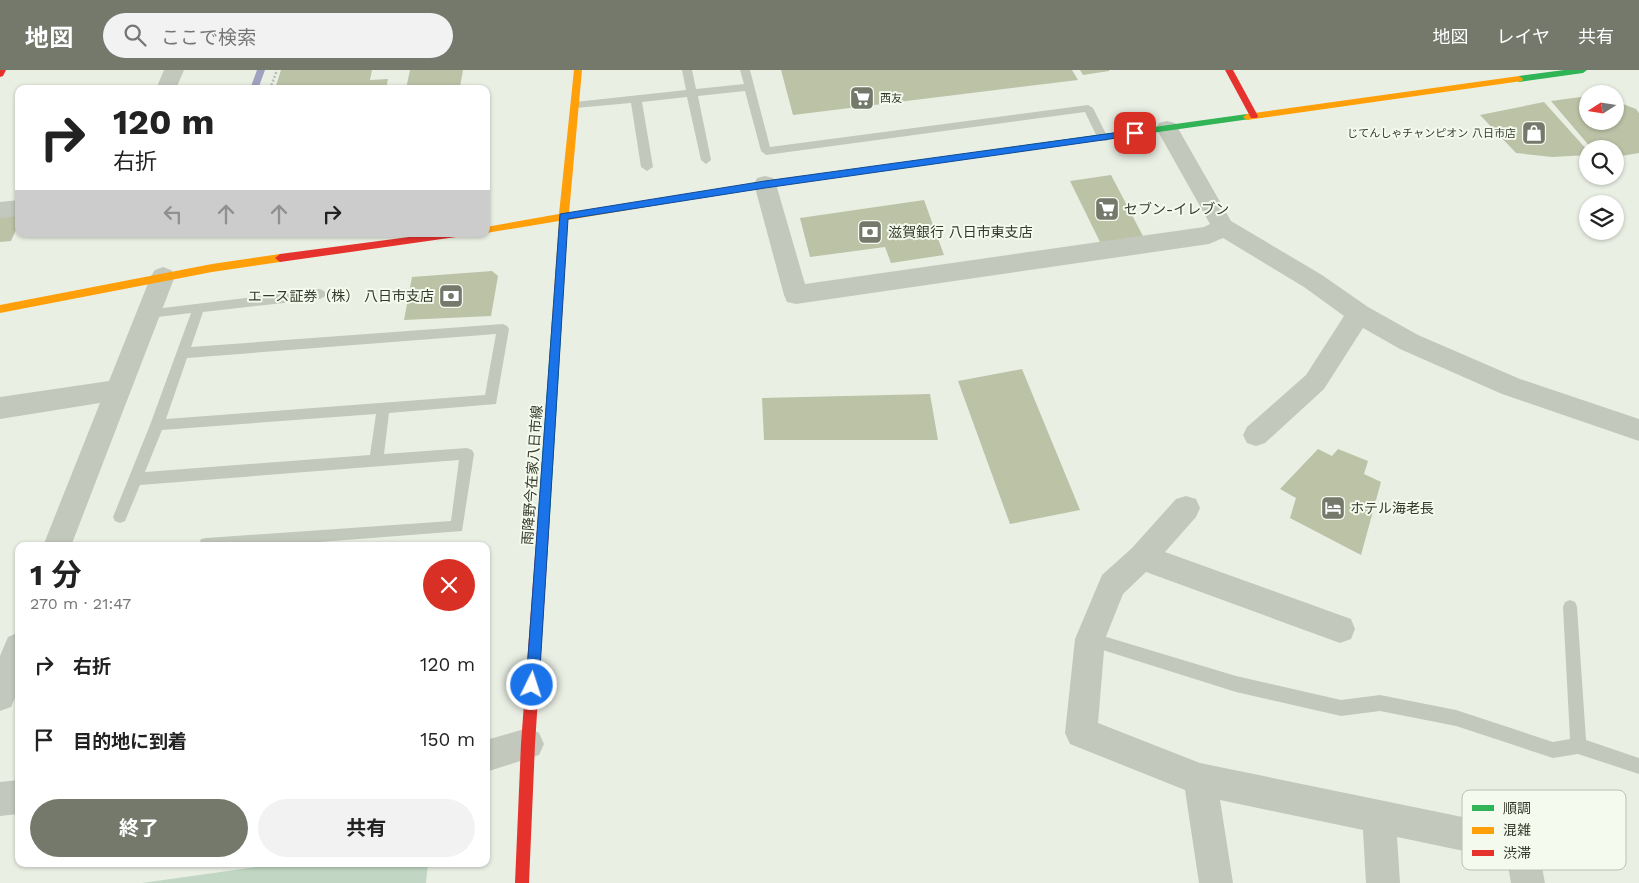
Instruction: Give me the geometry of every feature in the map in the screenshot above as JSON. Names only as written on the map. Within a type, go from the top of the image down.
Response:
[{"type":"street","points":[[0,74],[2,70]]},
{"type":"street","points":[[168,85],[174,70]]},
{"type":"street","name":"雨降野今在家八日市線","points":[[522,883],[528,744],[564,216],[578,70]]},
{"type":"street","points":[[1229,70],[1254,116]]},
{"type":"street","points":[[490,229],[765,184],[1583,70]]},
{"type":"street","points":[[1167,128],[1224,227],[1313,281],[1359,314],[1408,342],[1511,386],[1639,430]]},
{"type":"street","points":[[765,184],[796,296],[1209,235],[1224,227]]},
{"type":"street","points":[[0,210],[15,208]]},
{"type":"street","points":[[0,309],[164,276],[435,237]]},
{"type":"street","points":[[59,542],[117,390],[164,276]]},
{"type":"street","points":[[1256,435],[1315,382],[1359,314]]},
{"type":"street","points":[[0,408],[117,390]]},
{"type":"street","points":[[1186,508],[1142,558],[1112,585],[1090,639],[1080,733],[1200,779],[1462,834]]},
{"type":"street","points":[[1142,558],[1340,629]]},
{"type":"street","points":[[0,696],[15,657]]},
{"type":"street","points":[[490,755],[528,744]]},
{"type":"street","points":[[1200,779],[1216,883]]},
{"type":"street","points":[[0,799],[15,797]]},
{"type":"street","points":[[1379,816],[1383,883]]},
{"type":"street","points":[[1526,870],[1528,883]]},
{"type":"lane","points":[[686,70],[706,160]]},
{"type":"lane","points":[[745,70],[766,151],[1088,108],[1103,138]]},
{"type":"lane","points":[[575,105],[749,87]]},
{"type":"lane","points":[[636,99],[647,166]]},
{"type":"lane","points":[[150,312],[320,294]]},
{"type":"lane","points":[[120,517],[157,425],[199,307]]},
{"type":"lane","points":[[157,425],[491,400],[503,329],[182,352]]},
{"type":"lane","points":[[376,461],[383,408]]},
{"type":"lane","points":[[134,479],[467,454],[457,527],[236,542]]},
{"type":"lane","points":[[1570,607],[1578,746]]},
{"type":"lane","points":[[1090,639],[1236,684],[1341,708],[1380,704],[1456,718],[1553,750],[1578,746],[1639,766]]},
{"type":"path","points":[[271,85],[277,70]]},
{"type":"green space","points":[[257,867],[428,867],[426,883],[142,883]]},
{"type":"building","points":[[281,70],[372,70],[370,80],[388,79],[387,85],[276,85]]},
{"type":"building","points":[[410,70],[463,70],[460,85],[407,85]]},
{"type":"building","name":"西友","points":[[781,70],[1072,70],[1078,80],[793,115]]},
{"type":"building","points":[[1080,70],[1109,70],[1109,71],[1083,75]]},
{"type":"building","points":[[1579,97],[1579,130],[1624,130],[1624,104],[1636,109],[1639,113],[1639,153],[1624,156],[1624,140],[1584,140],[1551,101]]},
{"type":"building","name":"じてんしゃチャンピオン 八日市店","points":[[1544,102],[1579,141],[1579,156],[1552,157],[1516,153],[1480,115]]},
{"type":"building","name":"セブン-イレブン","points":[[1111,175],[1144,238],[1101,244],[1070,181]]},
{"type":"building","name":"滋賀銀行 八日市東支店","points":[[924,200],[944,255],[891,263],[885,247],[810,257],[800,218]]},
{"type":"building","points":[[15,215],[15,232],[11,241],[0,242],[0,216]]},
{"type":"building","name":"エース証券（株） 八日市支店","points":[[492,271],[498,276],[491,316],[404,320],[412,277]]},
{"type":"building","points":[[1022,369],[1080,510],[1010,524],[958,381]]},
{"type":"building","points":[[930,394],[938,440],[764,440],[762,398]]},
{"type":"building","name":"ホテル海老長","points":[[1318,449],[1332,456],[1338,449],[1368,461],[1364,474],[1381,482],[1361,555],[1290,518],[1296,498],[1280,489]]},
{"type":"waterway","points":[[255,85],[261,70]]},
{"type":"traffic: fast","points":[[1519,79],[1583,70]]},
{"type":"traffic: fast","points":[[890,167],[1247,117]]},
{"type":"traffic: fast","points":[[544,515],[557,319]]},
{"type":"traffic: slow","points":[[557,319],[564,216],[578,70]]},
{"type":"traffic: slow","points":[[1247,117],[1519,79]]},
{"type":"traffic: slow","points":[[490,229],[765,184],[890,167]]},
{"type":"traffic: slow","points":[[0,309],[212,268],[280,258]]},
{"type":"traffic: jam","points":[[0,74],[2,70]]},
{"type":"traffic: jam","points":[[1229,70],[1254,116]]},
{"type":"traffic: jam","points":[[280,258],[434,237]]},
{"type":"traffic: jam","points":[[522,883],[528,744],[544,515]]},
{"type":"place","name":"西友","points":[[862,98]]},
{"type":"place","name":"じてんしゃチャンピオン 八日市店","points":[[1534,133]]},
{"type":"place","name":"セブン-イレブン","points":[[1107,209]]},
{"type":"place","name":"滋賀銀行 八日市東支店","points":[[870,232]]},
{"type":"place","name":"エース証券（株） 八日市支店","points":[[451,296]]},
{"type":"place","name":"ホテル海老長","points":[[1333,508]]},
{"type":"route","points":[[532,685],[562,269],[564,216],[765,184],[1135,133]]}]
